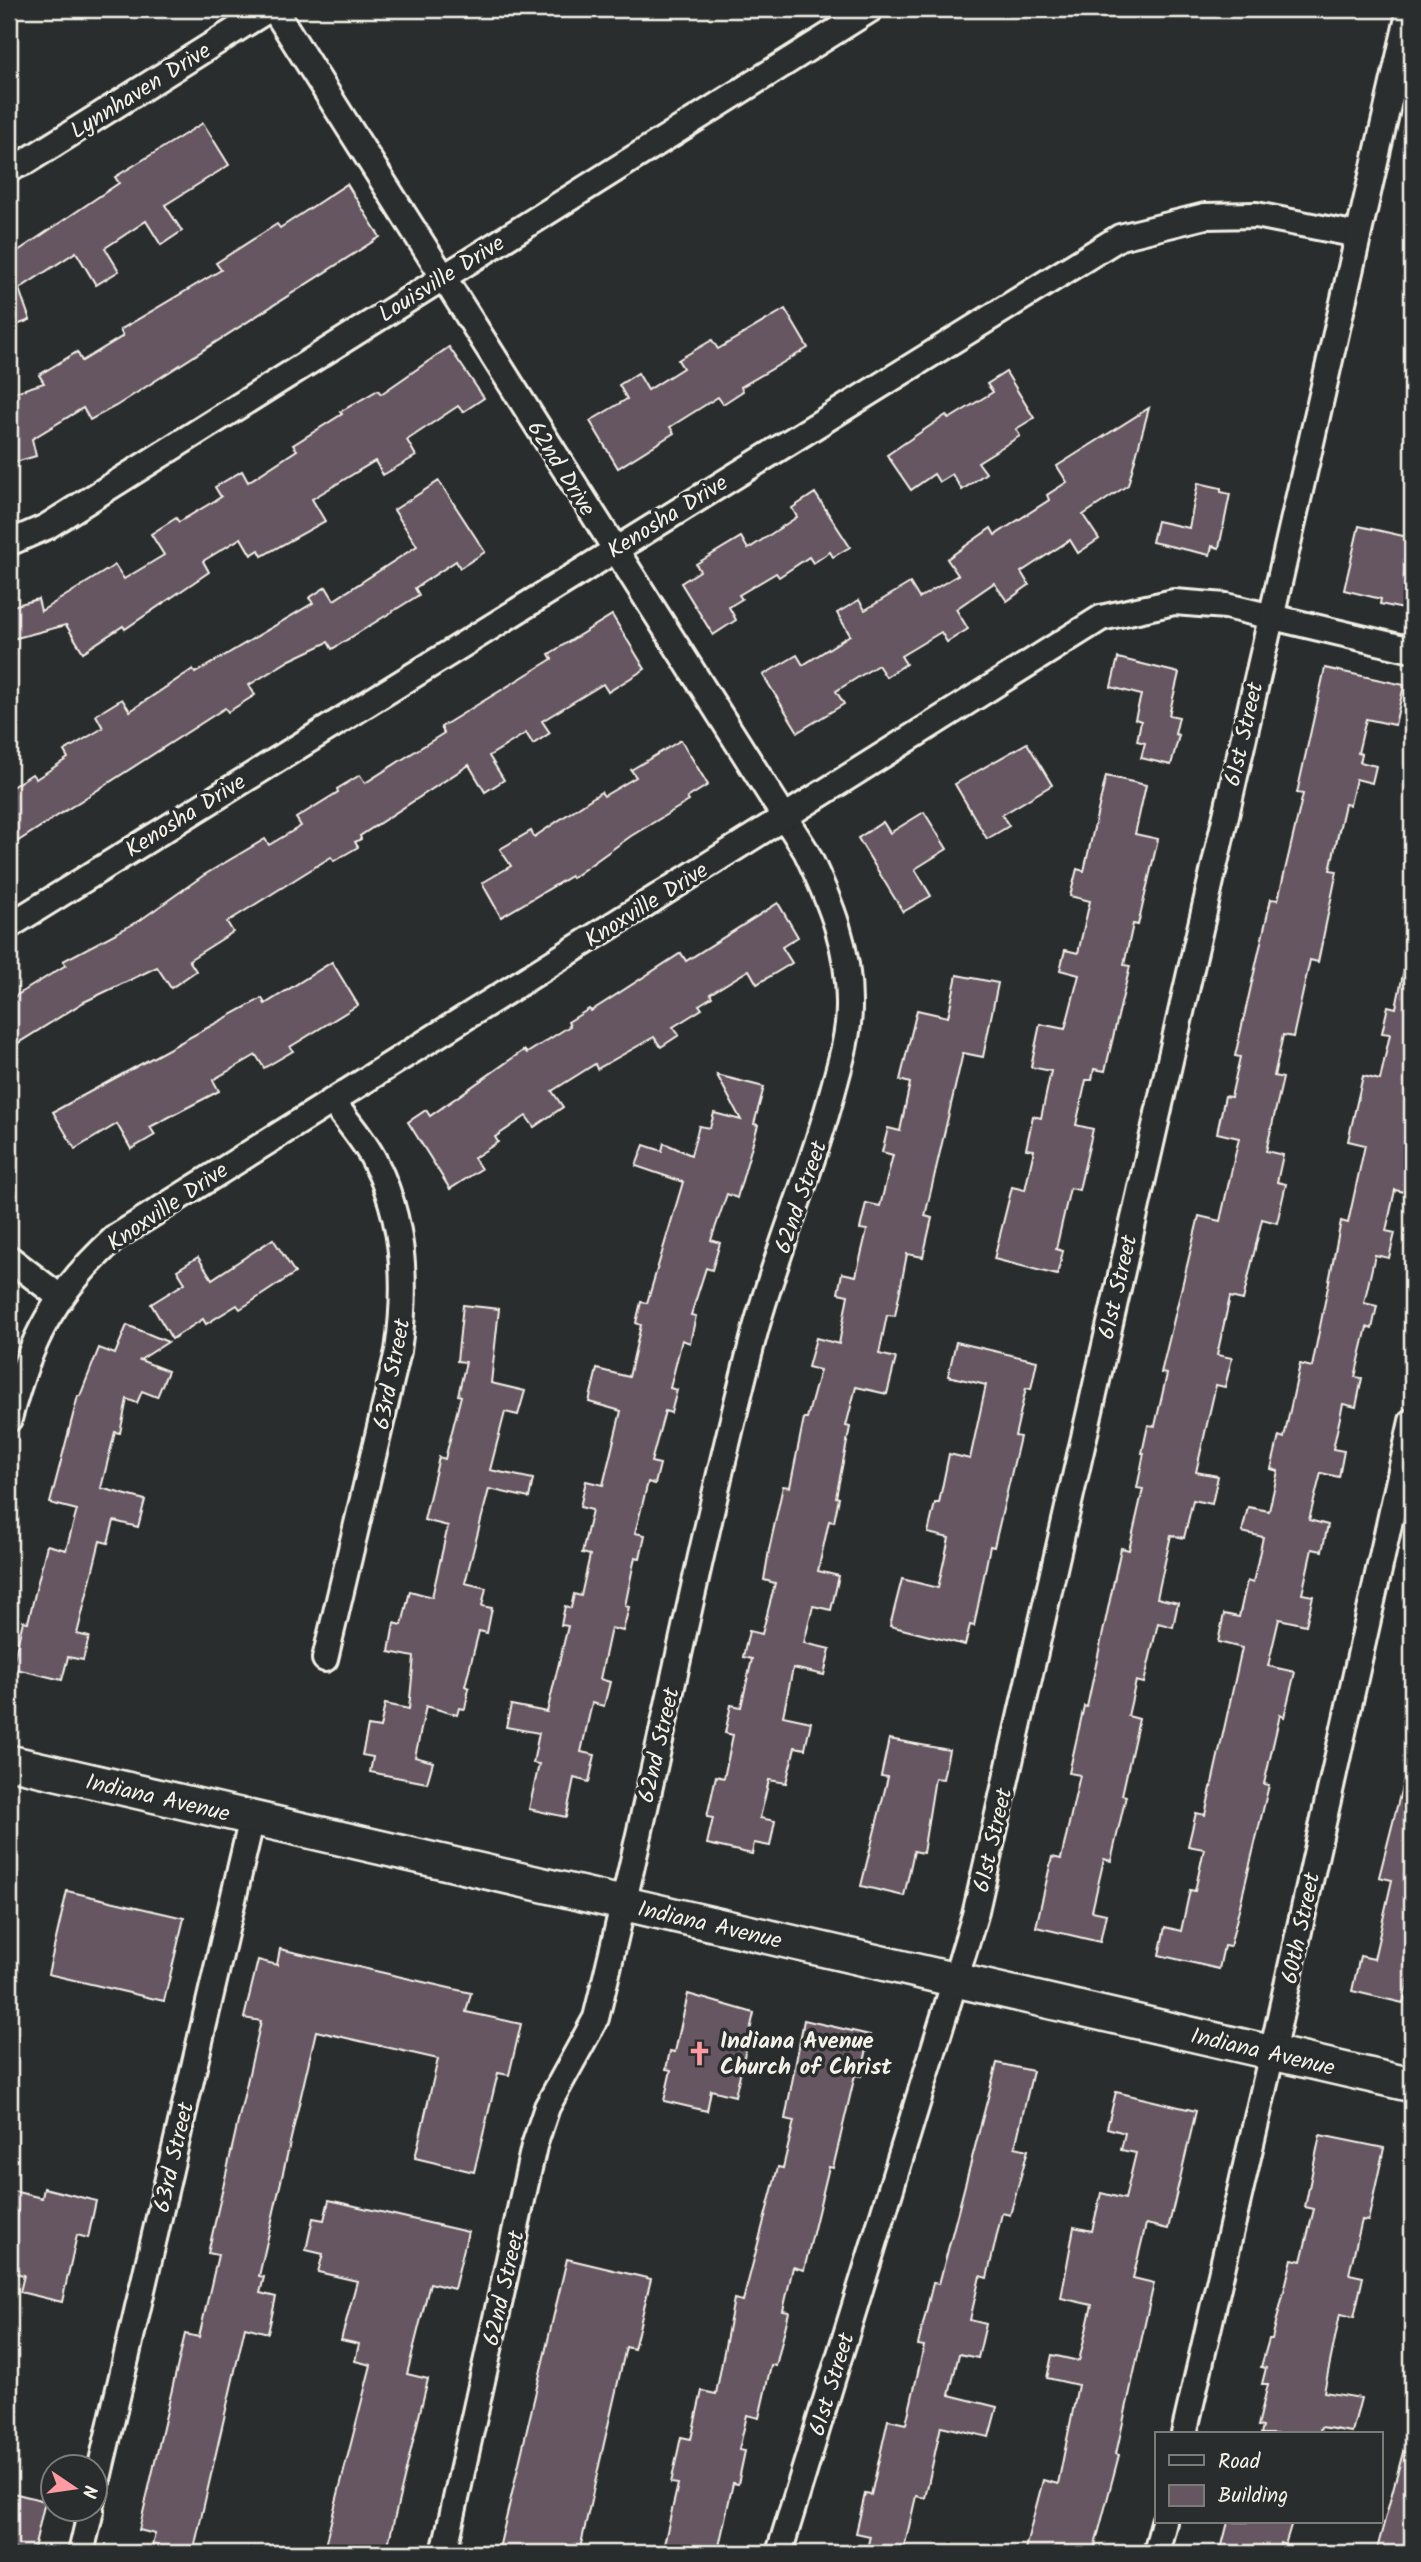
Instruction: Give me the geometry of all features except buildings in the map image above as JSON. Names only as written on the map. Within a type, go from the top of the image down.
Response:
[{"type":"main road","name":"Indiana Avenue","points":[[9,1762],[1412,2085]]},
{"type":"street","name":"Lynnhaven Drive","points":[[9,169],[27,161],[272,9]]},
{"type":"street","name":"62nd Drive","points":[[272,9],[785,817],[812,863],[841,932]]},
{"type":"street","name":"Louisville Drive","points":[[9,543],[46,527],[871,9]]},
{"type":"street","name":"61st Street","points":[[779,2553],[978,1901],[1269,617],[1410,9]]},
{"type":"street","name":"Kenosha Drive","points":[[9,926],[1120,237],[1205,216],[1256,215],[1358,235]]},
{"type":"street","name":"Knoxville Drive","points":[[9,1419],[23,1364],[40,1329],[89,1262],[116,1237],[1101,618],[1174,603],[1226,606],[1412,650]]},
{"type":"street","name":"62nd Street","points":[[444,2553],[534,2146],[547,2107],[596,2018],[660,1732],[754,1336],[816,1154],[842,1056],[849,1010],[841,932]]},
{"type":"street","name":"63rd Street","points":[[325,1659],[398,1352],[404,1306],[402,1260],[393,1210],[375,1161],[332,1101]]},
{"type":"street","points":[[9,1258],[61,1298]]},
{"type":"street","name":"60th Street","points":[[1184,2432],[1272,2053],[1412,1421]]},
{"type":"street","name":"63rd Street","points":[[104,2454],[252,1818]]},
{"type":"street","points":[[81,2553],[88,2524]]},
{"type":"street","points":[[1156,2553],[1163,2524]]},
{"type":"place","name":"Indiana Avenue Church of Christ","points":[[700,2053]]}]
